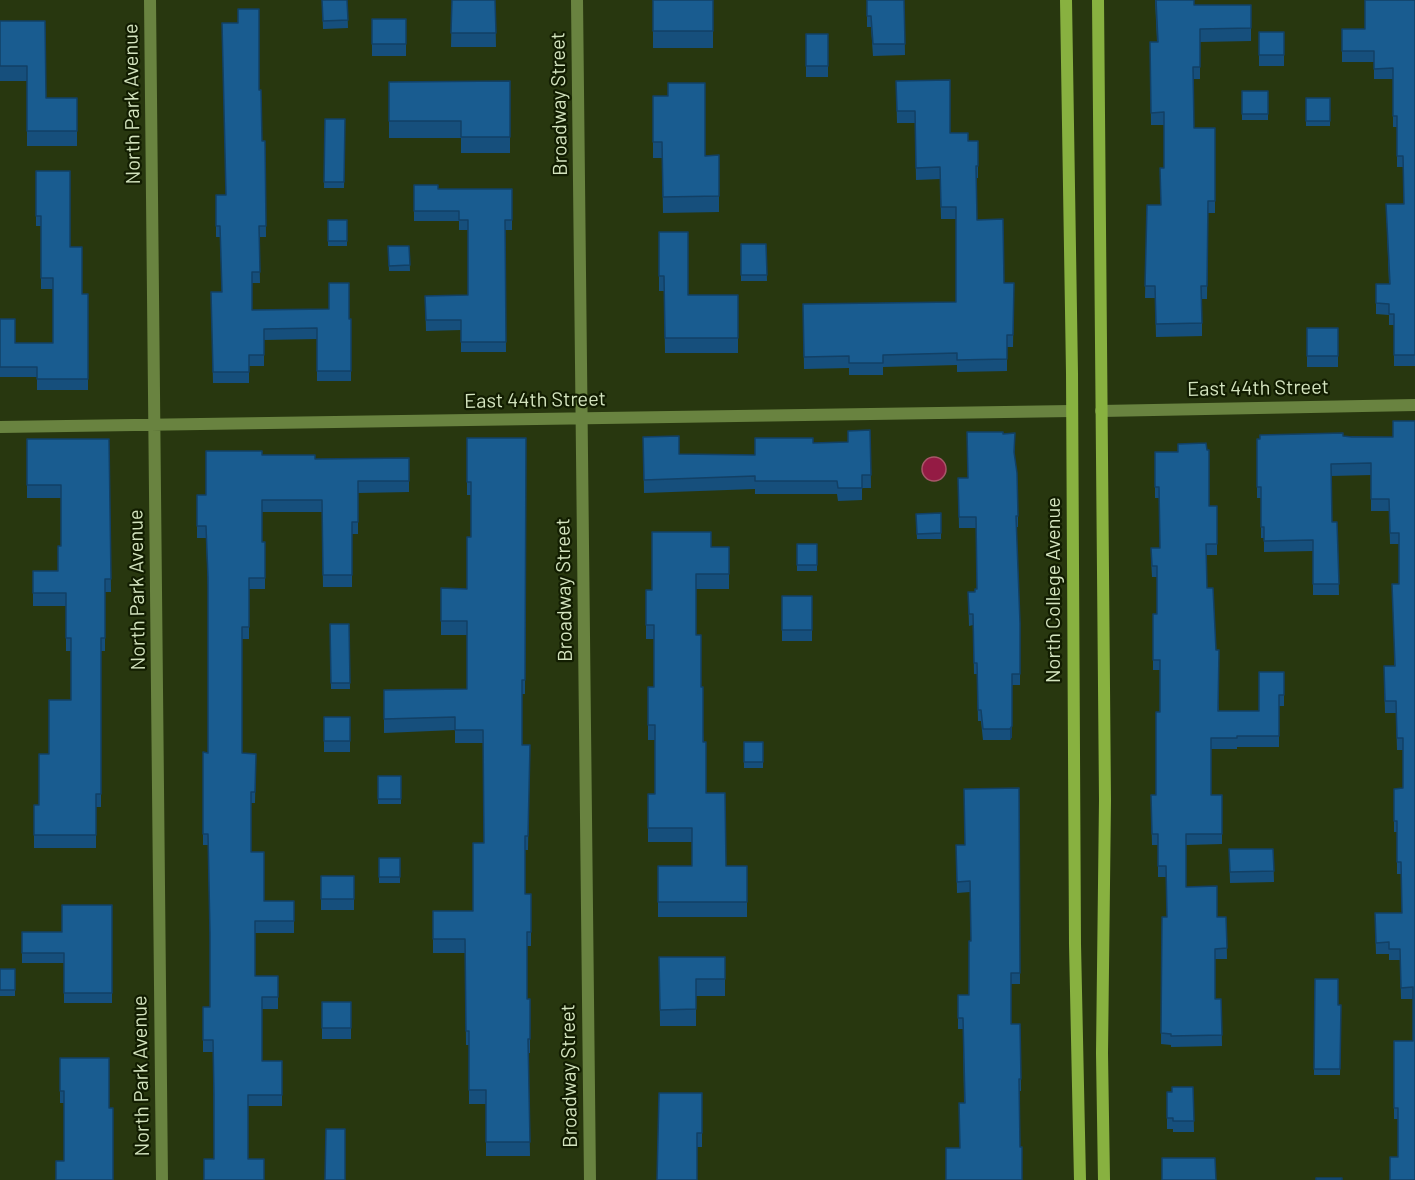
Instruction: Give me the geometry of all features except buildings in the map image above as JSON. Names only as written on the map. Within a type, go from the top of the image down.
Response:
[{"type":"main road","name":"North College Avenue","points":[[1066,0],[1075,944],[1080,1180]]},
{"type":"main road","points":[[1098,0],[1105,789],[1102,1053],[1104,1180]]},
{"type":"street","name":"North Park Avenue","points":[[150,0],[162,1180]]},
{"type":"street","name":"Broadway Street","points":[[577,0],[590,1180]]},
{"type":"street","name":"East 44th Street","points":[[1101,411],[1415,405]]},
{"type":"street","name":"East 44th Street","points":[[0,427],[1071,411]]},
{"type":"shaded area","points":[[934,457],[939,458],[945,464],[945,474],[939,480],[934,481],[929,480],[923,474],[922,469],[923,464],[929,458]]}]
